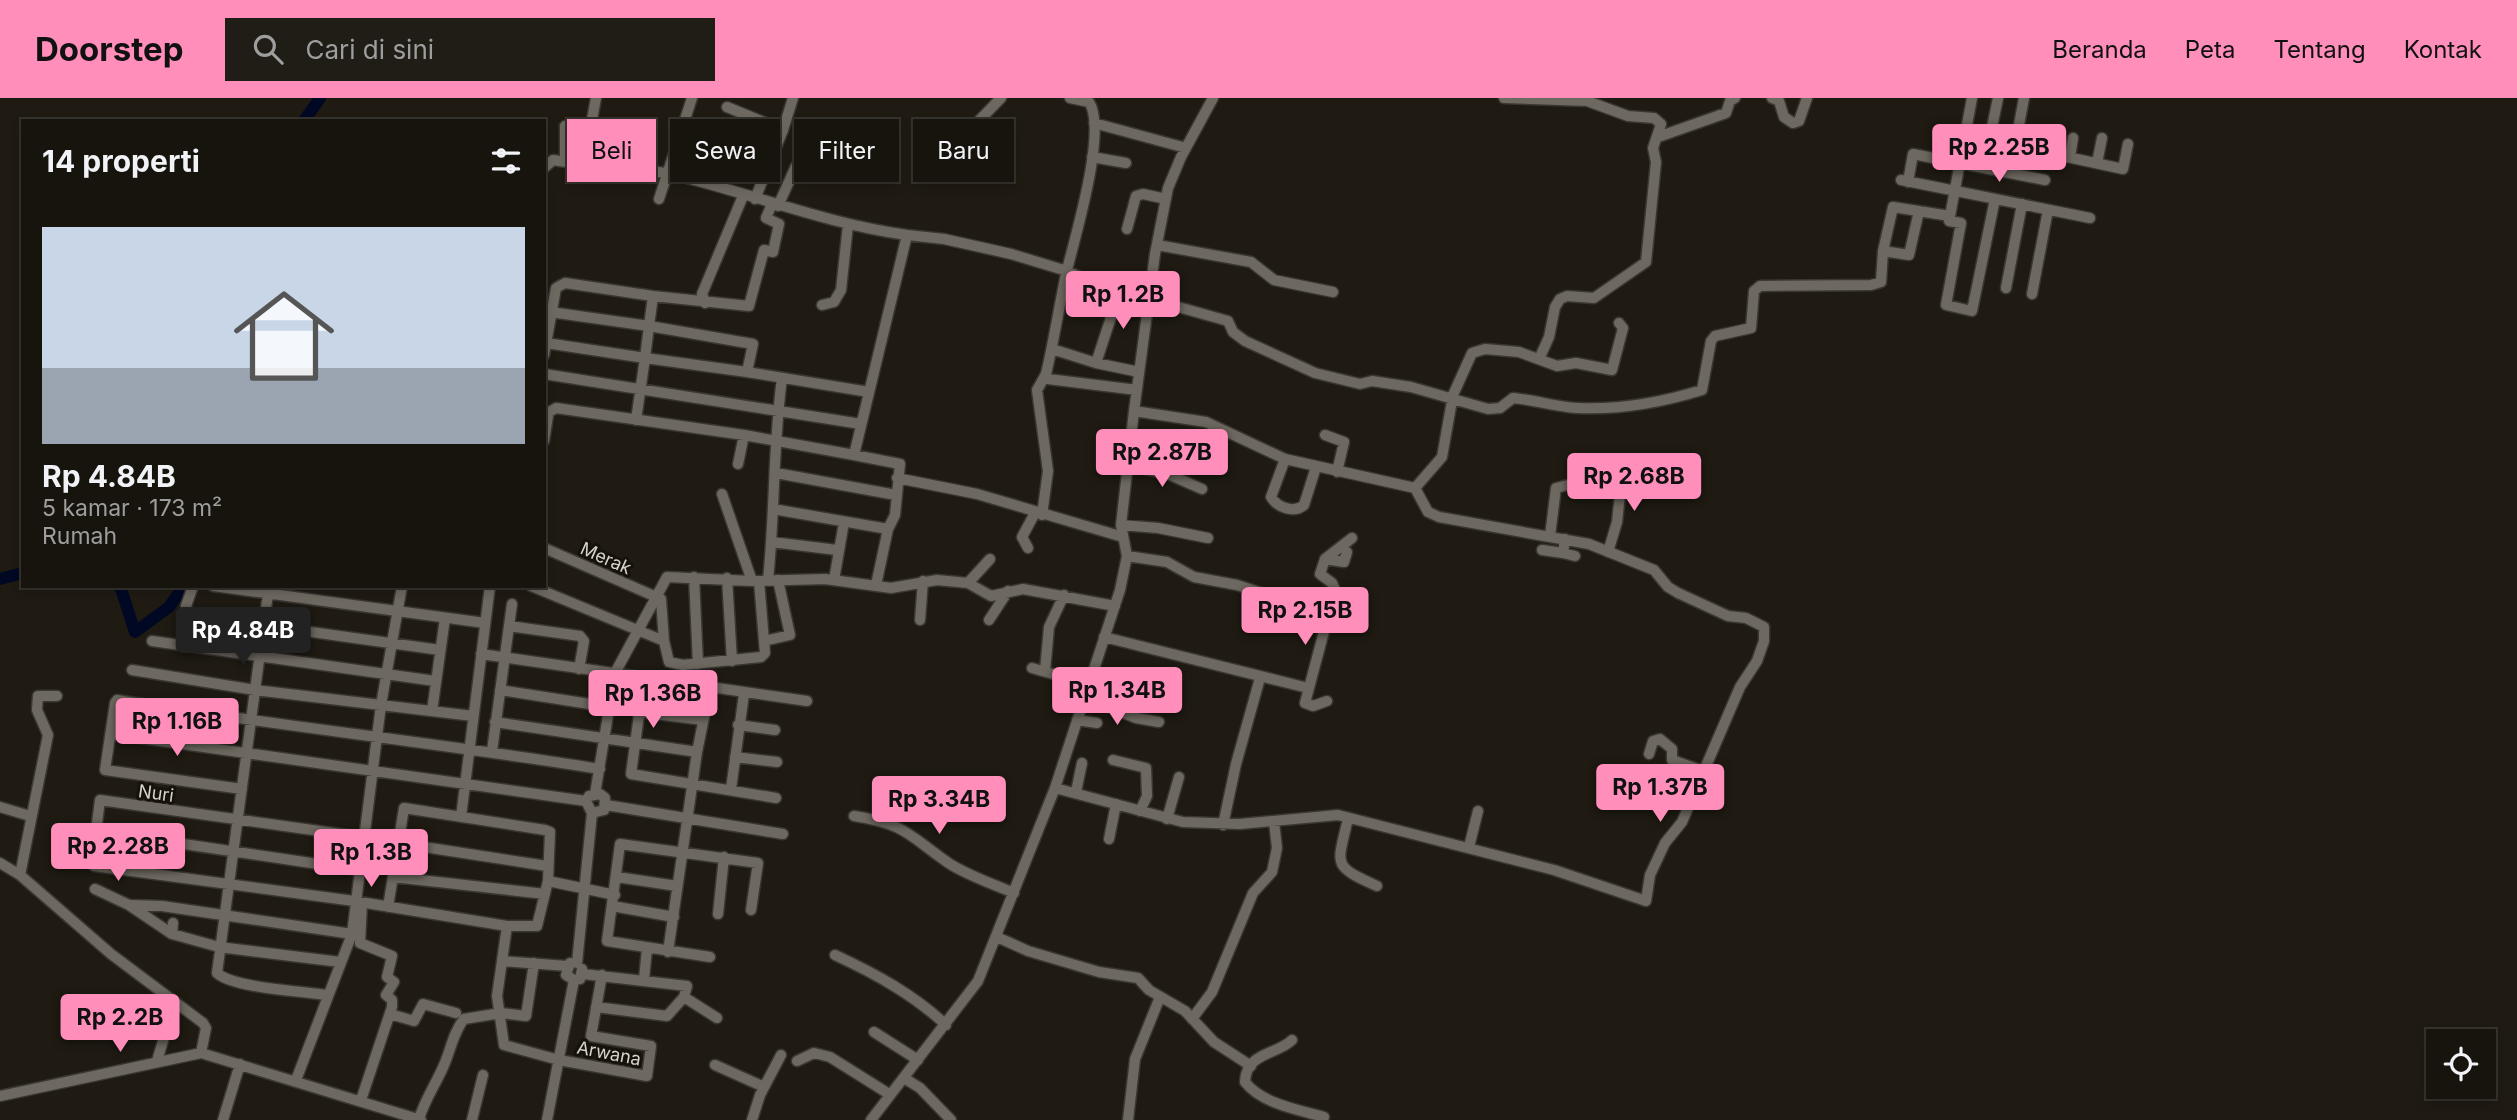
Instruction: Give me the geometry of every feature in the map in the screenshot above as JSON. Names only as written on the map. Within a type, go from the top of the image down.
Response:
[{"type":"street","points":[[592,119],[596,98]]},
{"type":"street","points":[[659,199],[692,98]]},
{"type":"street","points":[[755,199],[793,98]]},
{"type":"street","points":[[981,119],[1001,98]]},
{"type":"street","points":[[1028,548],[1022,537],[1038,514],[1048,471],[1037,390],[1046,374],[1052,349],[1092,157],[1094,123],[1089,102],[1070,98]]},
{"type":"street","points":[[872,1120],[889,1094],[946,1026],[978,981],[1055,788],[1115,607],[1127,556],[1121,525],[1149,298],[1166,199],[1186,148],[1213,98]]},
{"type":"street","points":[[1504,98],[1587,102],[1628,116],[1654,118],[1661,124],[1653,148],[1656,162],[1646,262],[1594,298],[1560,299],[1555,307],[1549,337],[1540,357]]},
{"type":"street","points":[[1658,137],[1726,114],[1730,101],[1735,98]]},
{"type":"street","points":[[1772,98],[1779,101],[1784,117],[1793,123],[1799,121],[1807,98]]},
{"type":"street","points":[[1972,98],[1949,221],[1961,223],[1945,306],[1972,311],[1995,199]]},
{"type":"street","points":[[1989,142],[1998,98]]},
{"type":"street","points":[[2015,146],[2024,98]]},
{"type":"street","points":[[727,107],[783,130]]},
{"type":"street","points":[[1094,123],[1186,148]]},
{"type":"street","points":[[546,166],[553,160],[565,162],[565,126]]},
{"type":"street","points":[[1941,132],[2123,169],[2128,144]]},
{"type":"street","points":[[2043,152],[2047,135]]},
{"type":"street","points":[[2070,158],[2073,138]]},
{"type":"street","points":[[2097,163],[2102,138]]},
{"type":"street","points":[[2045,180],[1913,154],[1904,181],[2090,218]]},
{"type":"street","points":[[1092,157],[1126,163]]},
{"type":"street","points":[[794,170],[766,218],[779,224],[773,252],[764,250],[749,306],[705,303],[565,283],[556,288],[546,343],[869,392]]},
{"type":"street","points":[[656,172],[848,225],[908,236],[944,239],[1067,271],[1120,290],[1228,321],[1233,332],[1245,341],[1315,373],[1360,384],[1371,381],[1410,387],[1488,409],[1500,408],[1513,398],[1580,408],[1623,406],[1702,390],[1711,341],[1715,336],[1751,328],[1754,291],[1772,284],[1881,282],[1883,251],[1892,208],[1950,216]]},
{"type":"street","points":[[1127,229],[1136,196],[1143,194],[1166,199]]},
{"type":"street","points":[[705,303],[702,294],[743,196]]},
{"type":"street","points":[[2006,288],[2022,204]]},
{"type":"street","points":[[2032,293],[2048,210]]},
{"type":"street","points":[[1883,251],[1909,255],[1919,211]]},
{"type":"street","points":[[822,305],[834,302],[841,290],[848,225]]},
{"type":"street","points":[[854,455],[908,236]]},
{"type":"street","points":[[1157,245],[1251,262],[1274,280],[1334,292]]},
{"type":"street","points":[[1096,363],[1120,290]]},
{"type":"street","points":[[636,420],[653,296]]},
{"type":"street","points":[[550,312],[753,344],[747,372]]},
{"type":"street","points":[[1415,488],[1442,457],[1452,399],[1467,360],[1477,350],[1519,352],[1540,357],[1557,366],[1576,363],[1612,370],[1623,328],[1619,323]]},
{"type":"street","points":[[1052,349],[1096,363],[1139,372]]},
{"type":"street","points":[[546,374],[861,424]]},
{"type":"street","points":[[1046,374],[1048,379],[1061,383],[1097,383],[1137,390]]},
{"type":"street","points":[[654,597],[663,601],[664,641],[669,662],[674,665],[732,662],[761,657],[765,653],[764,580],[772,542],[776,473],[774,440],[782,378]]},
{"type":"street","points":[[546,416],[556,408],[744,435],[900,464],[895,515],[888,528],[876,585]]},
{"type":"street","points":[[1055,788],[1167,819],[1223,825],[1330,815],[1348,818],[1554,870],[1646,901],[1650,875],[1665,843],[1682,822],[1740,687],[1761,652],[1764,627],[1746,618],[1728,616],[1678,593],[1668,587],[1654,570],[1608,552],[1565,539],[1438,517],[1428,512],[1415,488],[1285,459],[1206,422],[1134,411]]},
{"type":"street","points":[[738,464],[744,435]]},
{"type":"street","points":[[1325,435],[1343,442],[1337,472]]},
{"type":"street","points":[[1285,459],[1271,497],[1278,505],[1296,509],[1304,505],[1316,467]]},
{"type":"street","points":[[1128,465],[1170,475],[1202,489]]},
{"type":"street","points":[[1550,536],[1556,488],[1576,483],[1583,466]]},
{"type":"street","points":[[1608,552],[1617,522],[1623,467]]},
{"type":"street","points":[[776,473],[896,495]]},
{"type":"street","points":[[897,478],[977,494],[1123,537]]},
{"type":"street","points":[[722,495],[791,632],[786,638],[764,642]]},
{"type":"street","points":[[773,509],[888,528]]},
{"type":"street","points":[[834,580],[844,522]]},
{"type":"street","points":[[1121,525],[1208,538]]},
{"type":"street","points":[[1327,701],[1306,705],[1308,688],[1335,590],[1332,583],[1320,574],[1325,559],[1352,538]]},
{"type":"street","points":[[1563,553],[1565,539]]},
{"type":"street","points":[[772,542],[837,551]]},
{"type":"street","name":"Merak","points":[[546,549],[654,597]]},
{"type":"street","points":[[1542,550],[1575,556]]},
{"type":"street","points":[[1325,559],[1344,562],[1347,552]]},
{"type":"street","points":[[1127,556],[1167,562],[1194,577],[1237,585],[1330,615]]},
{"type":"street","points":[[968,583],[990,559]]},
{"type":"street","points":[[111,733],[586,801],[595,794],[615,673],[667,577],[834,580],[891,589],[923,581],[968,583],[991,596],[1023,589],[1115,607]]},
{"type":"street","points":[[694,577],[698,664]]},
{"type":"street","points":[[727,578],[732,662]]},
{"type":"street","points":[[920,620],[923,581]]},
{"type":"street","points":[[192,588],[186,606],[187,614],[440,650]]},
{"type":"street","points":[[235,588],[485,623]]},
{"type":"street","points":[[361,1100],[390,1014],[392,1001],[386,995],[394,982],[387,977],[391,956],[360,943],[358,870],[381,705],[402,588]]},
{"type":"street","points":[[461,817],[490,588]]},
{"type":"street","points":[[536,588],[636,632],[664,641]]},
{"type":"street","points":[[268,591],[217,973],[222,978],[326,995]]},
{"type":"street","points":[[989,620],[1008,591]]},
{"type":"street","points":[[1045,671],[1049,627],[1064,595]]},
{"type":"street","points":[[492,751],[512,604]]},
{"type":"street","points":[[432,711],[445,618]]},
{"type":"street","points":[[509,626],[580,636],[584,641],[579,669]]},
{"type":"street","points":[[1104,637],[1308,688]]},
{"type":"street","points":[[152,641],[435,681]]},
{"type":"street","points":[[481,654],[807,701]]},
{"type":"street","points":[[1032,668],[1088,684]]},
{"type":"street","points":[[132,670],[255,690],[473,716]]},
{"type":"street","points":[[1092,671],[1128,686]]},
{"type":"street","points":[[644,678],[631,774],[776,798]]},
{"type":"street","points":[[1223,825],[1236,764],[1260,678]]},
{"type":"street","points":[[668,952],[697,752],[710,688]]},
{"type":"street","points":[[500,690],[609,707]]},
{"type":"street","points":[[20,875],[48,735],[37,710],[38,694],[57,696]]},
{"type":"street","points":[[731,789],[744,694]]},
{"type":"street","points":[[1084,697],[1136,718],[1159,722]]},
{"type":"street","points":[[242,789],[107,771],[117,700],[251,722],[469,747],[600,769]]},
{"type":"street","points":[[639,712],[703,720]]},
{"type":"street","points":[[1077,720],[1097,723]]},
{"type":"street","points":[[495,722],[697,752]]},
{"type":"street","points":[[738,725],[775,730]]},
{"type":"street","points":[[1649,754],[1653,741],[1660,739],[1672,749],[1672,760],[1703,771]]},
{"type":"street","points":[[735,757],[777,762]]},
{"type":"street","points":[[1113,760],[1146,768],[1147,796],[1140,811]]},
{"type":"street","points":[[1076,792],[1082,763]]},
{"type":"street","points":[[1167,819],[1179,777]]},
{"type":"street","points":[[595,794],[605,798],[607,805]]},
{"type":"street","name":"Nuri","points":[[92,832],[100,800],[237,820]]},
{"type":"street","points":[[586,801],[592,813],[572,965],[566,975],[602,975],[687,986],[684,998],[667,1016],[596,1007]]},
{"type":"street","points":[[1110,839],[1116,804]]},
{"type":"street","points":[[607,805],[783,834]]},
{"type":"street","points":[[592,813],[600,813],[607,805]]},
{"type":"street","points":[[0,807],[30,816]]},
{"type":"street","points":[[358,870],[92,832],[85,858],[92,865],[507,926],[537,926],[548,881],[550,832],[404,808],[388,907]]},
{"type":"street","points":[[1469,847],[1478,811]]},
{"type":"street","points":[[854,816],[903,828],[951,865],[1014,892]]},
{"type":"street","points":[[1348,818],[1340,858],[1342,867],[1347,873],[1377,886]]},
{"type":"street","points":[[237,820],[362,837]]},
{"type":"street","points":[[1192,1019],[1212,992],[1253,893],[1272,873],[1277,848],[1274,822]]},
{"type":"street","points":[[398,843],[547,866]]},
{"type":"street","points":[[710,957],[607,941],[620,844],[758,863],[751,910]]},
{"type":"street","points":[[718,914],[724,857]]},
{"type":"street","points":[[0,863],[20,875],[111,954],[198,1018],[206,1028],[201,1053]]},
{"type":"street","points":[[393,877],[545,894]]},
{"type":"street","points":[[617,877],[677,886]]},
{"type":"street","points":[[548,881],[615,895]]},
{"type":"street","points":[[95,889],[172,929],[219,947],[340,962]]},
{"type":"street","points":[[296,1080],[326,995],[352,934],[358,902]]},
{"type":"street","points":[[129,905],[223,915],[352,934]]},
{"type":"street","points":[[612,906],[674,917]]},
{"type":"street","points":[[507,926],[497,996],[504,1045],[559,1060]]},
{"type":"street","points":[[997,937],[1028,951],[1099,972],[1133,976],[1192,1019],[1202,1032],[1251,1066]]},
{"type":"street","points":[[644,979],[648,949]]},
{"type":"street","points":[[835,956],[879,976],[927,1007],[946,1026]]},
{"type":"street","points":[[502,961],[572,965]]},
{"type":"street","points":[[0,1096],[201,1053],[420,1120],[426,1096],[438,1079],[461,1023],[477,1015],[501,1013],[526,1016],[534,963]]},
{"type":"street","points":[[547,1120],[578,977],[572,965]]},
{"type":"street","name":"Arwana","points":[[559,1060],[644,1077],[650,1073],[651,1046],[592,1036],[602,975]]},
{"type":"street","points":[[1128,1120],[1135,1059],[1160,997]]},
{"type":"street","points":[[684,998],[717,1018]]},
{"type":"street","points":[[390,1014],[414,1021],[423,1004],[456,1013]]},
{"type":"street","points":[[157,1061],[170,1017]]},
{"type":"street","points":[[874,1032],[918,1060]]},
{"type":"street","points":[[1292,1040],[1279,1051],[1262,1054],[1251,1066],[1245,1082],[1259,1094],[1324,1117]]},
{"type":"street","points":[[797,1061],[814,1053],[830,1057],[889,1094]]},
{"type":"street","points":[[752,1120],[764,1087],[781,1055]]},
{"type":"street","points":[[223,1120],[240,1064]]},
{"type":"street","points":[[715,1065],[764,1087]]},
{"type":"street","points":[[472,1120],[483,1075]]},
{"type":"street","points":[[904,1078],[920,1088],[951,1120]]},
{"type":"waterway","points":[[305,119],[320,98]]},
{"type":"waterway","points":[[0,579],[21,574]]},
{"type":"waterway","points":[[121,588],[135,632],[169,607],[183,588]]}]
